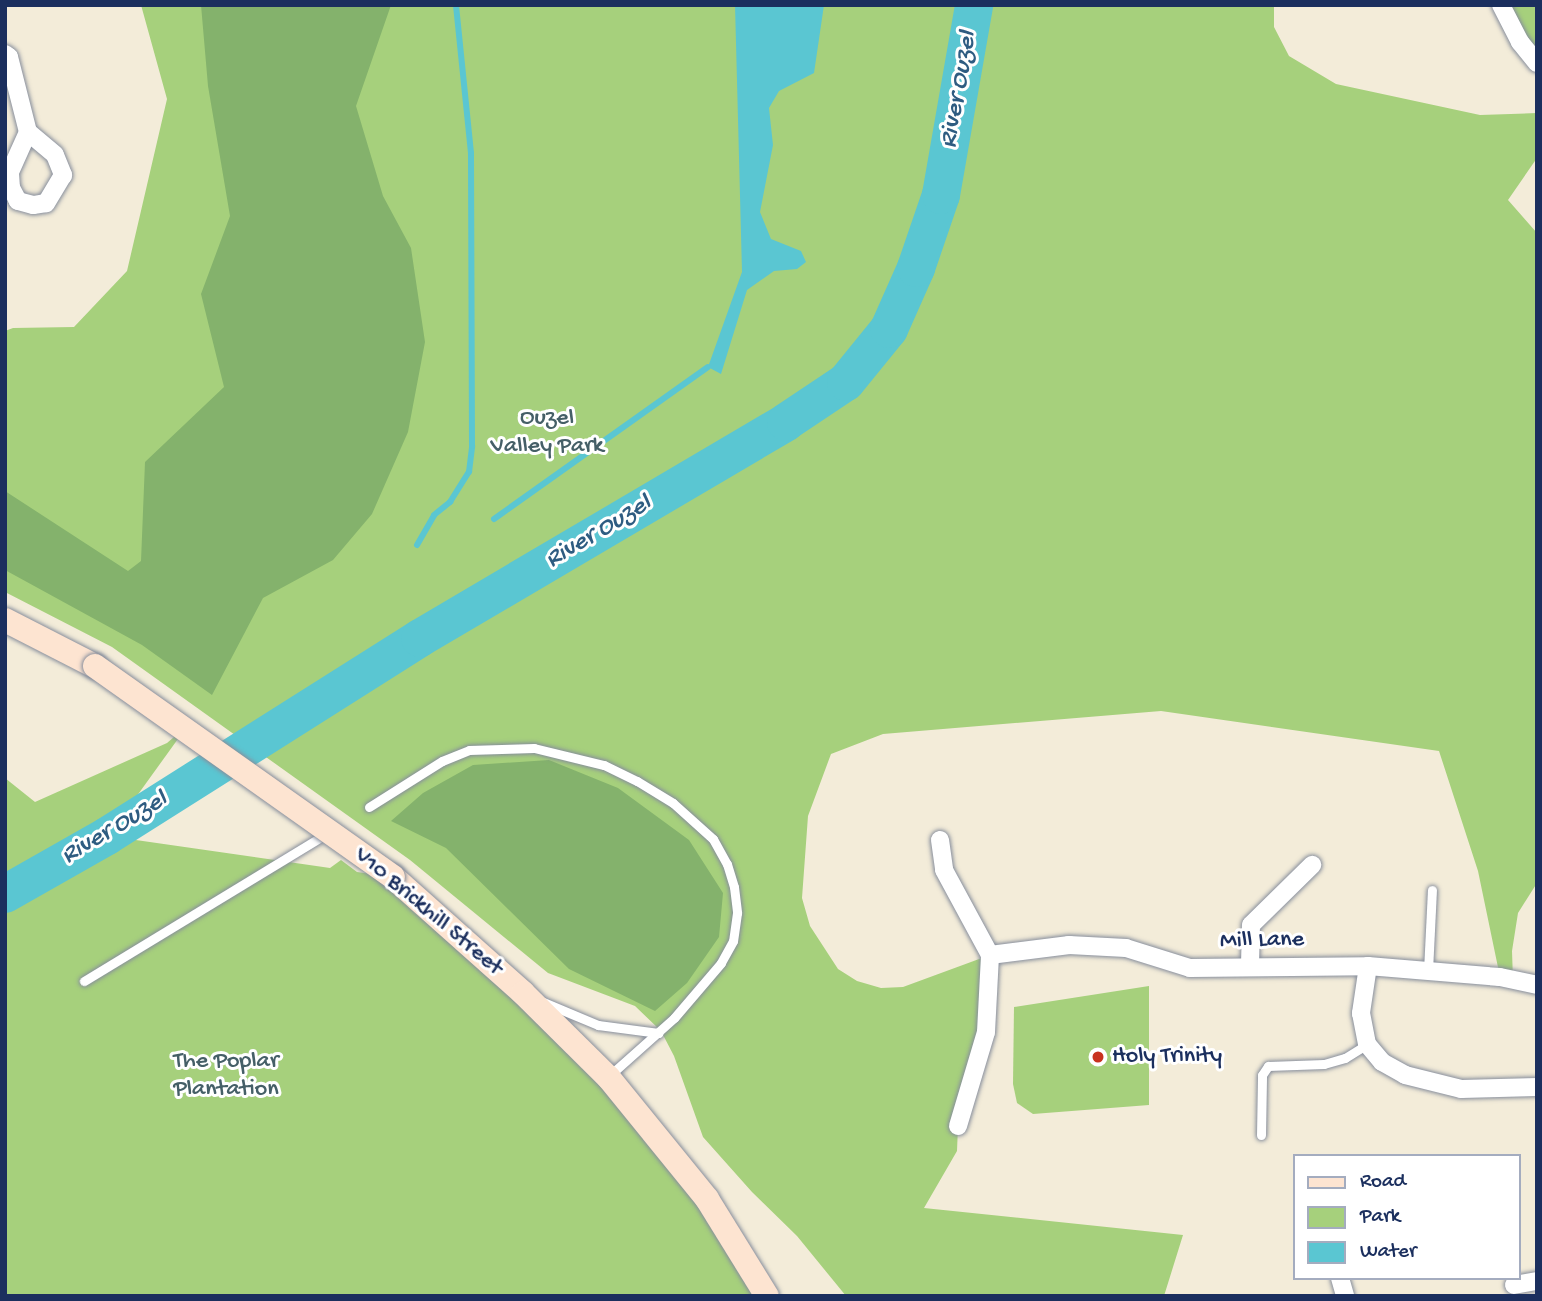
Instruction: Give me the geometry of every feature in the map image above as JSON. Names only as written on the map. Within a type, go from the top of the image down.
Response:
[{"type":"street","points":[[1501,5],[1520,42],[1537,62]]},
{"type":"street","points":[[5,54],[9,57],[28,132]]},
{"type":"street","name":"V10 Brickhill Street","points":[[5,620],[95,666],[393,877],[523,993],[608,1077],[707,1199],[767,1296]]},
{"type":"street","points":[[940,840],[944,870],[990,955],[986,1032],[958,1126]]},
{"type":"street","points":[[1250,965],[1251,925],[1312,865]]},
{"type":"street","name":"Mill Lane","points":[[990,955],[1069,945],[1126,948],[1191,968],[1250,965],[1368,966],[1500,977],[1537,985]]},
{"type":"street","points":[[1368,966],[1361,1013],[1367,1044],[1382,1062],[1405,1075],[1461,1089],[1537,1087]]},
{"type":"street","points":[[1514,1285],[1537,1281]]},
{"type":"lane","points":[[369,807],[442,761],[469,750],[534,748],[604,765],[673,803],[713,839],[727,864],[737,913],[733,941],[721,963],[658,1033],[608,1077]]},
{"type":"lane","points":[[84,981],[318,839]]},
{"type":"lane","points":[[1428,971],[1432,890]]},
{"type":"lane","points":[[523,993],[597,1025],[658,1033]]},
{"type":"lane","points":[[1261,1135],[1262,1075],[1268,1066],[1324,1064],[1345,1058],[1367,1044]]},
{"type":"green space","name":"Ouzel Valley Park","points":[[141,5],[1274,5],[1274,27],[1289,56],[1336,84],[1480,115],[1537,113],[1537,158],[1508,200],[1537,233],[1537,883],[1518,913],[1512,951],[1513,980],[1500,977],[1478,871],[1439,751],[1161,711],[883,734],[831,754],[808,816],[802,898],[810,926],[838,969],[857,981],[881,988],[903,987],[990,955],[986,1032],[958,1126],[957,1151],[924,1208],[1183,1235],[1164,1296],[846,1296],[797,1236],[752,1192],[703,1137],[674,1056],[661,1031],[635,1006],[548,973],[410,860],[112,647],[5,592],[5,331],[13,328],[74,327],[127,271],[167,99]]},
{"type":"green space","points":[[201,5],[391,5],[356,106],[383,196],[411,248],[425,342],[408,432],[372,514],[333,560],[263,598],[212,695],[142,645],[5,570],[5,491],[128,571],[141,561],[145,462],[224,387],[201,294],[230,216],[208,86]]},
{"type":"green space","points":[[1501,5],[1537,5],[1537,63]]},
{"type":"green space","name":"The Poplar Plantation","points":[[188,725],[108,836],[330,868],[341,860],[357,872],[393,877],[608,1077],[767,1296],[5,1296],[5,778],[35,802],[167,743]]},
{"type":"green space","points":[[549,760],[618,788],[689,840],[723,893],[719,937],[687,983],[655,1011],[569,969],[446,848],[391,821],[423,793],[473,765]]},
{"type":"green space","points":[[1149,986],[1149,1105],[1033,1114],[1017,1103],[1013,1084],[1014,1007]]},
{"type":"water","points":[[735,5],[824,5],[814,73],[779,91],[769,108],[773,145],[760,212],[771,239],[801,251],[806,262],[797,269],[774,271],[747,290],[721,374],[708,367],[742,272]]},
{"type":"waterway","points":[[417,545],[434,515],[450,502],[469,472],[472,446],[471,153],[456,5]]},
{"type":"waterway","name":"River Ouzel","points":[[5,894],[107,836],[420,638],[786,422],[846,382],[889,329],[916,268],[941,195],[974,5]]},
{"type":"waterway","points":[[494,519],[708,367]]},
{"type":"place","name":"Holy Trinity","points":[[1098,1057]]}]
